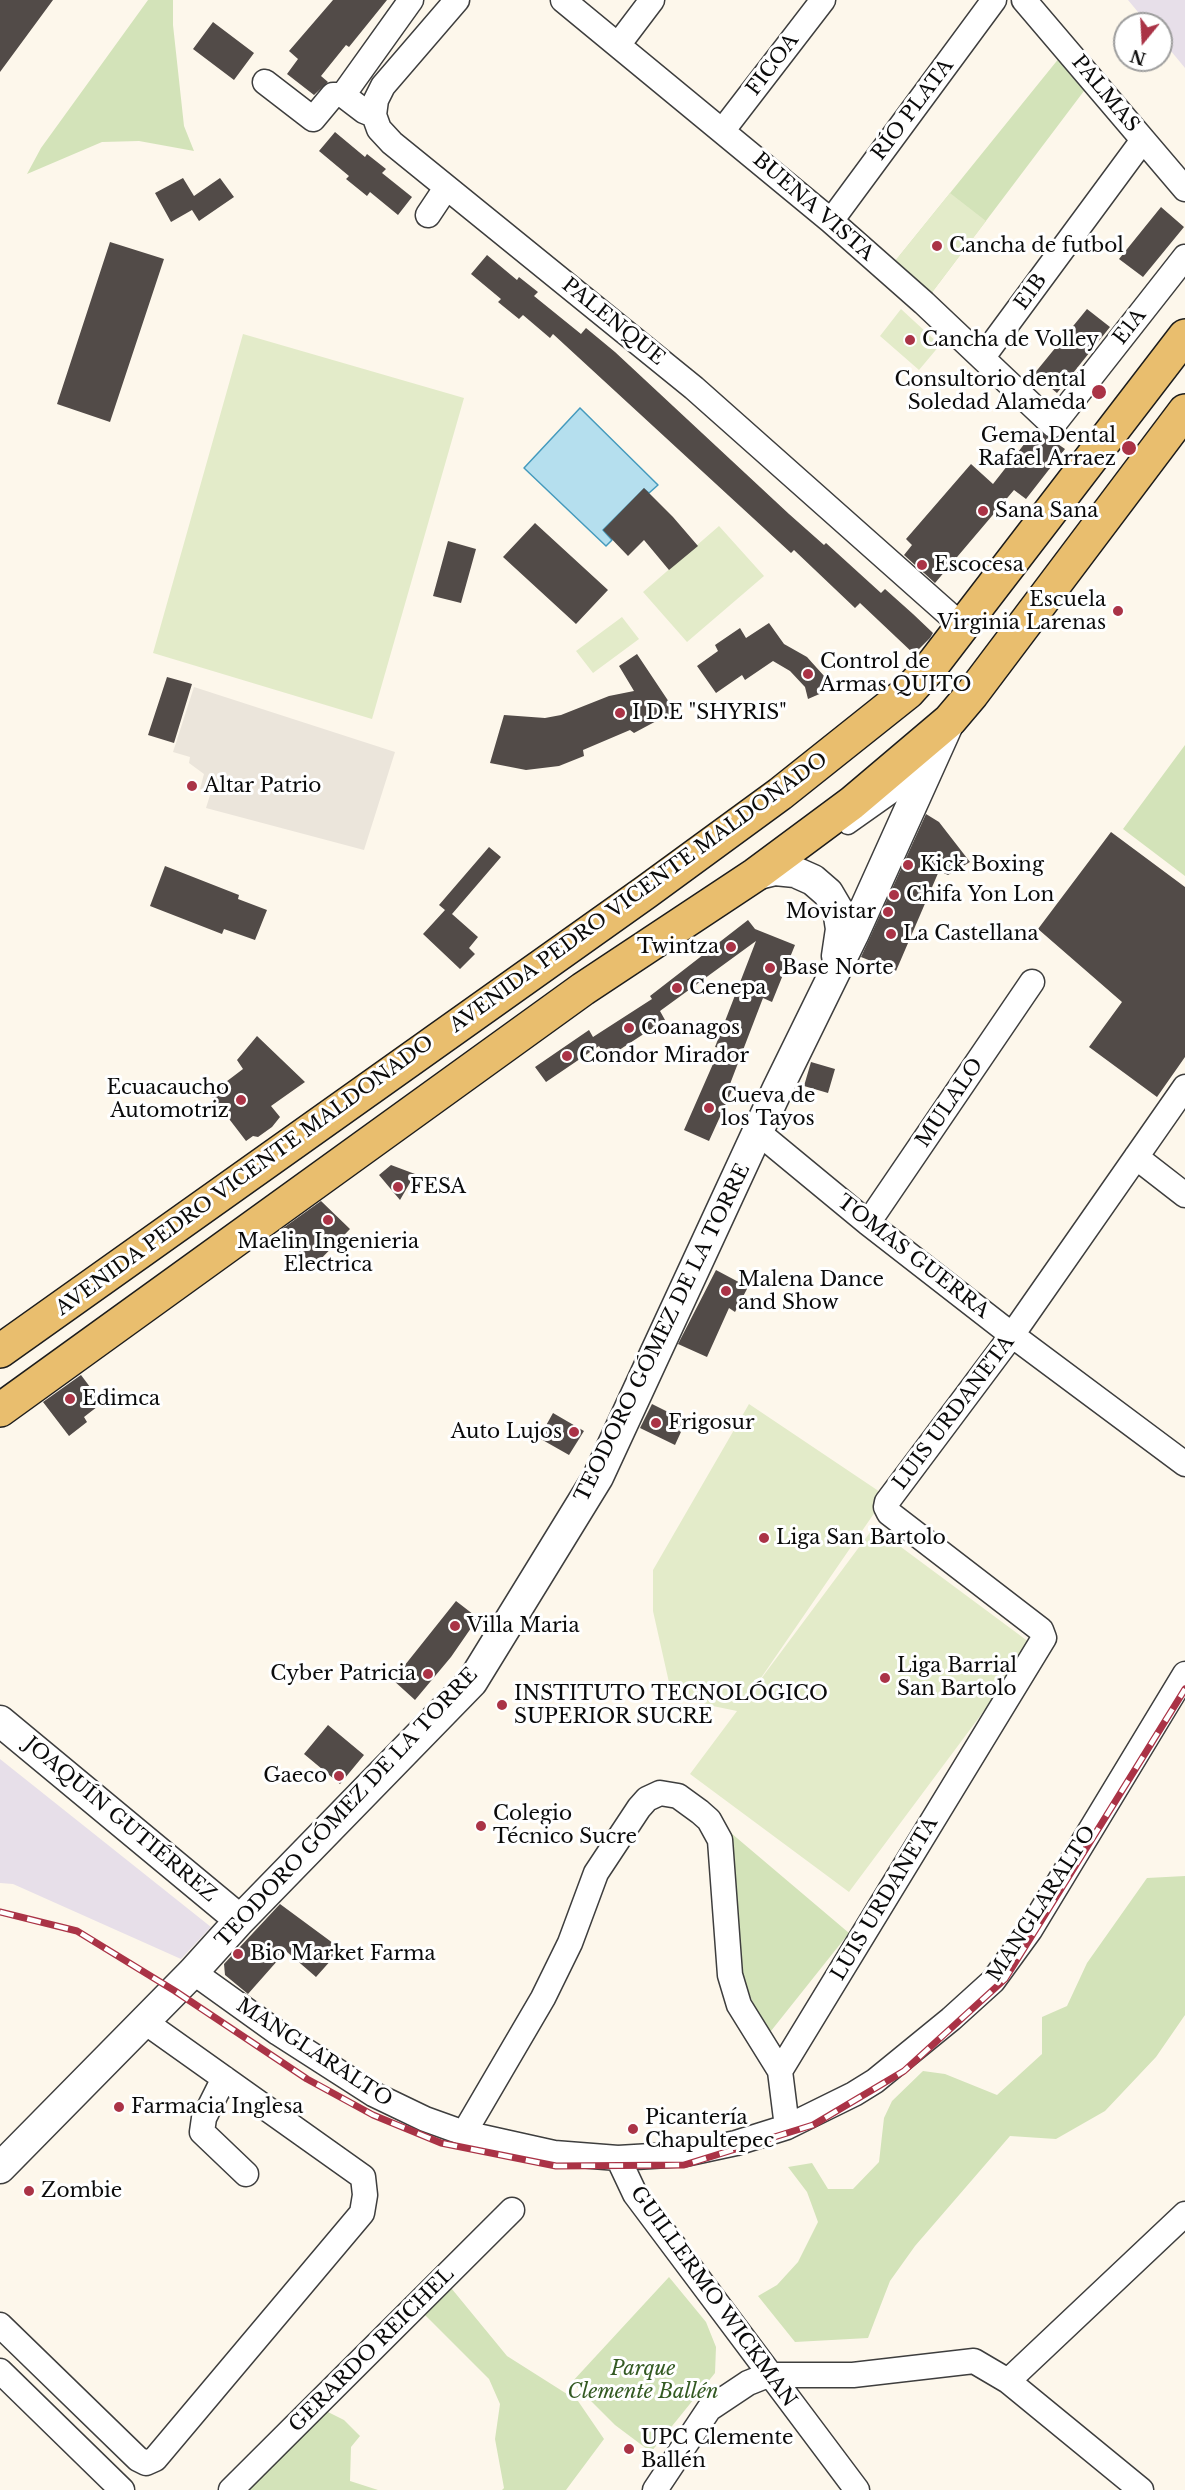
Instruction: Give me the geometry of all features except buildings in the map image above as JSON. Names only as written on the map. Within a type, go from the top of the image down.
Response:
[{"type":"main road","name":"AVENIDA PEDRO VICENTE MALDONADO","points":[[0,1351],[780,794],[908,692],[962,626],[1185,336]]},
{"type":"main road","points":[[0,1410],[583,989],[765,873],[852,803],[950,720],[1185,411]]},
{"type":"street","points":[[343,95],[411,0]]},
{"type":"street","points":[[265,82],[313,119],[333,95],[343,95],[364,111],[374,115],[376,100],[383,86],[457,0]]},
{"type":"street","name":"BUENA VISTA","points":[[563,0],[831,221],[983,357],[1053,425]]},
{"type":"street","points":[[618,45],[652,0]]},
{"type":"street","name":"FICOA","points":[[723,130],[823,0]]},
{"type":"street","name":"RÍO PLATA","points":[[831,221],[994,0]]},
{"type":"street","name":"PALMAS","points":[[1024,0],[1185,189]]},
{"type":"street","name":"PALENQUE","points":[[374,115],[379,129],[392,143],[694,388],[962,626]]},
{"type":"street","name":"E1B","points":[[983,357],[1143,140]]},
{"type":"street","points":[[428,215],[446,188]]},
{"type":"street","name":"E1A","points":[[1053,425],[1185,257]]},
{"type":"street","name":"TEODORO GÓMEZ DE LA TORRE","points":[[0,2168],[145,2022],[240,1920],[472,1682],[598,1477],[950,720]]},
{"type":"street","points":[[765,873],[823,843],[928,769]]},
{"type":"street","name":"TEODORO GÓMEZ DE LA TORRE","points":[[765,873],[795,872],[813,880],[828,892],[838,910],[841,929],[831,979]]},
{"type":"street","name":"MULALO","points":[[868,1223],[1032,982]]},
{"type":"street","name":"LUIS URDANETA","points":[[780,2071],[1044,1638],[1041,1630],[889,1513],[886,1507],[1012,1335],[1185,1087]]},
{"type":"street","name":"TOMAS GUERRA","points":[[759,1133],[868,1223],[1012,1335],[1185,1464]]},
{"type":"street","points":[[1136,1157],[1185,1195]]},
{"type":"street","name":"MANGLARALTO","points":[[193,1972],[278,2033],[373,2094],[425,2119],[464,2133],[554,2152],[618,2158],[685,2154],[736,2144],[787,2127],[833,2106],[875,2081],[951,2019],[993,1981],[1030,1930],[1185,1674]]},
{"type":"street","name":"JOAQUÍN GUTIÉRREZ","points":[[0,1721],[240,1920]]},
{"type":"street","points":[[464,2133],[543,1998],[570,1943],[596,1874],[634,1814],[647,1799],[660,1793],[678,1796],[700,1812],[709,1820],[720,1840],[732,1982],[739,2005],[780,2071],[787,2127]]},
{"type":"street","points":[[0,2325],[138,2459],[146,2463],[155,2459],[362,2213],[365,2195],[363,2177],[145,2022]]},
{"type":"street","points":[[224,2078],[204,2118],[202,2132],[246,2174]]},
{"type":"street","name":"GUILLERMO WICKMAN","points":[[618,2158],[635,2194],[768,2375],[857,2490]]},
{"type":"street","name":"GERARDO REICHEL","points":[[231,2490],[512,2210]]},
{"type":"street","points":[[1008,2381],[1185,2214]]},
{"type":"street","points":[[655,2490],[709,2409],[748,2383],[768,2375],[853,2375],[974,2361],[1008,2381],[1141,2490]]},
{"type":"street","points":[[0,2371],[122,2490]]},
{"type":"shaded area","points":[[1128,0],[1185,0],[1185,68],[1173,54],[1173,12],[1138,12]]},
{"type":"shaded area","points":[[194,687],[395,752],[364,850],[206,808],[211,792],[200,789],[204,774],[189,763],[190,757],[173,752]]},
{"type":"shaded area","points":[[0,1759],[211,1927],[181,1959],[13,1884],[0,1883]]},
{"type":"green space","points":[[148,0],[173,0],[173,25],[184,126],[194,151],[139,141],[102,142],[27,174],[41,148]]},
{"type":"green space","points":[[1064,52],[1090,83],[924,303],[887,271]]},
{"type":"green space","name":"Cancha de futbol","points":[[950,193],[986,221],[924,303],[887,271]]},
{"type":"green space","name":"Cancha de Volley","points":[[901,309],[940,345],[919,370],[880,336]]},
{"type":"green space","points":[[243,334],[464,398],[372,719],[153,653]]},
{"type":"green space","points":[[719,526],[764,576],[687,642],[643,592]]},
{"type":"green space","points":[[622,617],[639,639],[593,673],[576,651]]},
{"type":"green space","points":[[1185,745],[1185,876],[1123,829]]},
{"type":"green space","name":"Liga Barrial San Bartolo","points":[[749,1404],[886,1496],[752,1691],[874,1527],[1033,1645],[849,1892],[690,1774],[737,1711],[708,1705],[670,1687],[653,1611],[653,1570]]},
{"type":"green space","points":[[731,1833],[849,1933],[767,2036],[738,1967]]},
{"type":"green space","points":[[1185,1876],[1185,2015],[1156,2057],[1105,2111],[1056,2139],[1010,2136],[915,2246],[890,2281],[868,2338],[795,2342],[758,2296],[777,2285],[798,2262],[818,2222],[807,2192],[788,2167],[812,2163],[828,2189],[853,2189],[879,2162],[884,2118],[892,2101],[923,2071],[945,2074],[997,2095],[1042,2054],[1042,2017],[1067,2006],[1087,1963],[1147,1878]]},
{"type":"green space","name":"Parque Clemente Ballén","points":[[669,2277],[706,2322],[716,2347],[715,2373],[651,2452],[615,2425],[572,2382]]},
{"type":"green space","points":[[447,2283],[507,2356],[578,2401],[604,2439],[566,2490],[502,2490],[504,2488],[495,2439],[500,2404],[489,2379],[421,2311]]},
{"type":"green space","points":[[322,2409],[344,2420],[360,2436],[351,2447],[350,2481],[378,2490],[240,2490]]},
{"type":"water","points":[[580,408],[658,485],[649,493],[644,489],[603,530],[612,540],[606,546],[524,468]]},
{"type":"railway","points":[[0,1912],[77,1931],[175,1991],[307,2079],[373,2115],[441,2143],[556,2166],[684,2165],[813,2125],[904,2071],[1005,1979],[1185,1689]]},
{"type":"place","name":"Cancha de futbol","points":[[937,246]]},
{"type":"place","name":"Cancha de Volley","points":[[910,340]]},
{"type":"place","name":"Consultorio dental Soledad Alameda","points":[[1099,392]]},
{"type":"place","name":"Gema Dental Rafael Arraez","points":[[1129,448]]},
{"type":"place","name":"Sana Sana","points":[[983,511]]},
{"type":"place","name":"Escocesa","points":[[922,565]]},
{"type":"place","name":"Escuela Virginia Larenas","points":[[1118,611]]},
{"type":"place","name":"Control de Armas QUITO","points":[[808,674]]},
{"type":"place","name":"I D.E \"SHYRIS\"","points":[[620,713]]},
{"type":"place","name":"Altar Patrio","points":[[192,786]]},
{"type":"place","name":"Kick Boxing","points":[[908,865]]},
{"type":"place","name":"Chifa Yon Lon","points":[[894,895]]},
{"type":"place","name":"Movistar","points":[[888,912]]},
{"type":"place","name":"La Castellana","points":[[891,934]]},
{"type":"place","name":"Twintza","points":[[731,947]]},
{"type":"place","name":"Base Norte","points":[[770,968]]},
{"type":"place","name":"Cenepa","points":[[677,988]]},
{"type":"place","name":"Coanagos","points":[[629,1028]]},
{"type":"place","name":"Condor Mirador","points":[[567,1056]]},
{"type":"place","name":"Ecuacaucho Automotriz","points":[[241,1100]]},
{"type":"place","name":"Cueva de los Tayos","points":[[709,1108]]},
{"type":"place","name":"FESA","points":[[398,1187]]},
{"type":"place","name":"Maelin Ingenieria Electrica","points":[[328,1220]]},
{"type":"place","name":"Malena Dance and Show","points":[[726,1291]]},
{"type":"place","name":"Edimca","points":[[70,1399]]},
{"type":"place","name":"Frigosur","points":[[656,1423]]},
{"type":"place","name":"Auto Lujos","points":[[574,1432]]},
{"type":"place","name":"Liga San Bartolo","points":[[764,1538]]},
{"type":"place","name":"Villa Maria","points":[[455,1626]]},
{"type":"place","name":"Cyber Patricia","points":[[428,1674]]},
{"type":"place","name":"Liga Barrial San Bartolo","points":[[885,1678]]},
{"type":"place","name":"INSTITUTO TECNOLÓGICO SUPERIOR SUCRE","points":[[502,1705]]},
{"type":"place","name":"Gaeco","points":[[339,1776]]},
{"type":"place","name":"Colegio Técnico Sucre","points":[[481,1826]]},
{"type":"place","name":"Bio Market Farma","points":[[238,1954]]},
{"type":"place","name":"Farmacia Inglesa","points":[[119,2107]]},
{"type":"place","name":"Picantería Chapultepec","points":[[633,2129]]},
{"type":"place","name":"Zombie","points":[[29,2191]]},
{"type":"place","name":"UPC Clemente Ballén","points":[[629,2449]]}]
